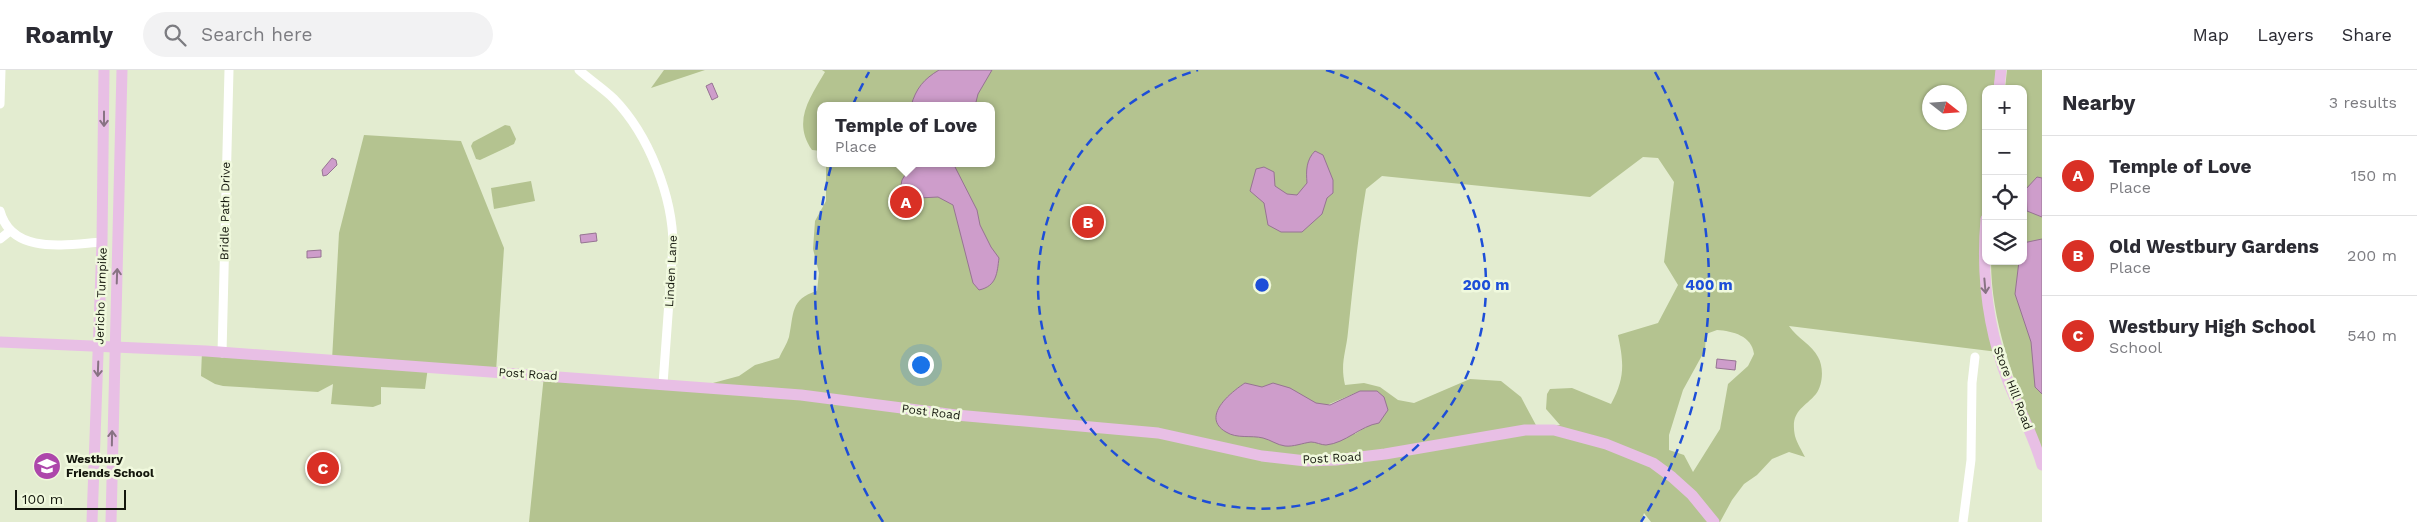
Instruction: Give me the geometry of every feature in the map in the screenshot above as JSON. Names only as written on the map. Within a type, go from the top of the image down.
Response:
[{"type":"main road","name":"Jericho Turnpike","points":[[92,522],[102,242],[104,70]]},
{"type":"main road","name":"Jericho Turnpike","points":[[111,522],[122,70]]},
{"type":"main road","points":[[1999,85],[2001,70]]},
{"type":"main road","name":"Store Hill Road","points":[[1984,265],[1993,335],[2009,384],[2042,466]]},
{"type":"main road","name":"Post Road","points":[[0,342],[99,345],[222,353],[802,395],[946,414],[1158,433],[1262,456],[1306,461],[1336,460],[1385,454],[1525,430],[1554,430],[1606,444],[1653,464],[1672,477],[1692,495],[1714,522]]},
{"type":"street","points":[[0,104],[1,70]]},
{"type":"street","name":"Bridle Path Drive","points":[[222,353],[229,70]]},
{"type":"street","name":"Linden Lane","points":[[579,70],[614,99],[625,112],[658,170],[668,197],[673,246],[663,384]]},
{"type":"street","points":[[0,211],[10,231],[31,243],[42,245],[102,242]]},
{"type":"street","points":[[0,239],[10,231]]},
{"type":"street","name":"Store Hill Road","points":[[1963,522],[1971,460],[1972,383],[1975,357]]},
{"type":"green space","points":[[664,70],[705,70],[651,88]]},
{"type":"green space","points":[[822,70],[1996,70],[1994,85],[1982,85],[1982,265],[1988,265],[1998,352],[1789,326],[1815,353],[1820,361],[1822,371],[1821,381],[1816,394],[1799,411],[1794,421],[1795,436],[1805,457],[1789,452],[1772,459],[1757,475],[1744,484],[1732,500],[1720,522],[1651,522],[1644,513],[1641,522],[529,522],[544,375],[698,387],[739,376],[755,365],[779,358],[788,340],[795,308],[802,298],[817,291],[819,273],[813,249],[815,221],[826,201],[826,167],[995,167],[995,102],[817,102],[817,151],[812,150],[803,129],[803,119],[809,100],[825,72]],"holes":[[[1643,157],[1658,158],[1674,182],[1664,262],[1678,285],[1658,323],[1618,335],[1622,371],[1619,386],[1611,404],[1572,388],[1550,389],[1547,394],[1546,409],[1560,425],[1537,427],[1521,397],[1501,381],[1470,379],[1414,403],[1398,400],[1380,387],[1364,383],[1345,385],[1343,364],[1366,189],[1382,176],[1590,197]],[[1717,330],[1729,332],[1746,339],[1750,343],[1754,354],[1748,366],[1728,384],[1720,429],[1693,472],[1684,455],[1669,450],[1669,435],[1683,390],[1705,350],[1706,334]],[[1360,391],[1377,391],[1379,423],[1369,425],[1355,434],[1327,405]]]},
{"type":"green space","points":[[2007,70],[2042,70],[2042,453],[2008,359],[2001,335],[1992,286],[1991,265],[2027,265],[2027,85],[2005,85]]},
{"type":"green space","points":[[505,125],[510,126],[516,139],[514,144],[480,160],[476,159],[471,146],[473,142]]},
{"type":"green space","points":[[364,135],[461,141],[504,248],[496,372],[428,367],[425,389],[381,387],[381,404],[373,407],[331,404],[333,384],[318,392],[223,386],[201,376],[202,351],[332,360],[339,233]]},
{"type":"green space","points":[[531,181],[535,201],[494,209],[491,188]]},
{"type":"shaded area","points":[[939,70],[992,70],[978,94],[976,102],[912,102],[915,94],[929,77]]},
{"type":"shaded area","points":[[712,83],[718,97],[712,100],[706,86]]},
{"type":"shaded area","points":[[1315,151],[1323,155],[1333,180],[1333,193],[1327,198],[1322,214],[1302,232],[1281,232],[1268,225],[1264,203],[1250,191],[1256,169],[1264,167],[1274,172],[1275,186],[1287,194],[1297,195],[1307,183],[1307,166]]},
{"type":"shaded area","points":[[332,158],[336,160],[337,165],[327,175],[323,176],[322,170]]},
{"type":"shaded area","points":[[910,167],[955,167],[977,210],[980,225],[999,258],[998,269],[993,282],[979,290],[973,283],[953,205],[938,197],[919,198],[905,190],[901,185]]},
{"type":"shaded area","points":[[2037,177],[2042,178],[2042,217],[2027,211],[2027,188]]},
{"type":"shaded area","points":[[596,233],[597,241],[581,243],[580,235]]},
{"type":"shaded area","points":[[2042,239],[2042,394],[2035,387],[2031,342],[2015,294],[2019,265],[2027,265],[2027,242]]},
{"type":"shaded area","points":[[321,250],[321,257],[307,258],[307,251]]},
{"type":"shaded area","points":[[1717,359],[1736,361],[1735,370],[1716,368]]},
{"type":"shaded area","points":[[1245,383],[1262,387],[1273,383],[1290,388],[1316,403],[1330,405],[1360,391],[1377,391],[1384,397],[1388,410],[1379,423],[1366,427],[1333,444],[1324,445],[1311,442],[1285,446],[1263,438],[1230,434],[1219,426],[1216,419],[1220,405],[1232,392]]},
{"type":"place","name":"Temple of Love","points":[[906,202]]},
{"type":"place","name":"Old Westbury Gardens","points":[[1088,222]]},
{"type":"place","name":"Westbury Friends School","points":[[47,466]]},
{"type":"place","name":"Westbury High School","points":[[323,468]]}]
